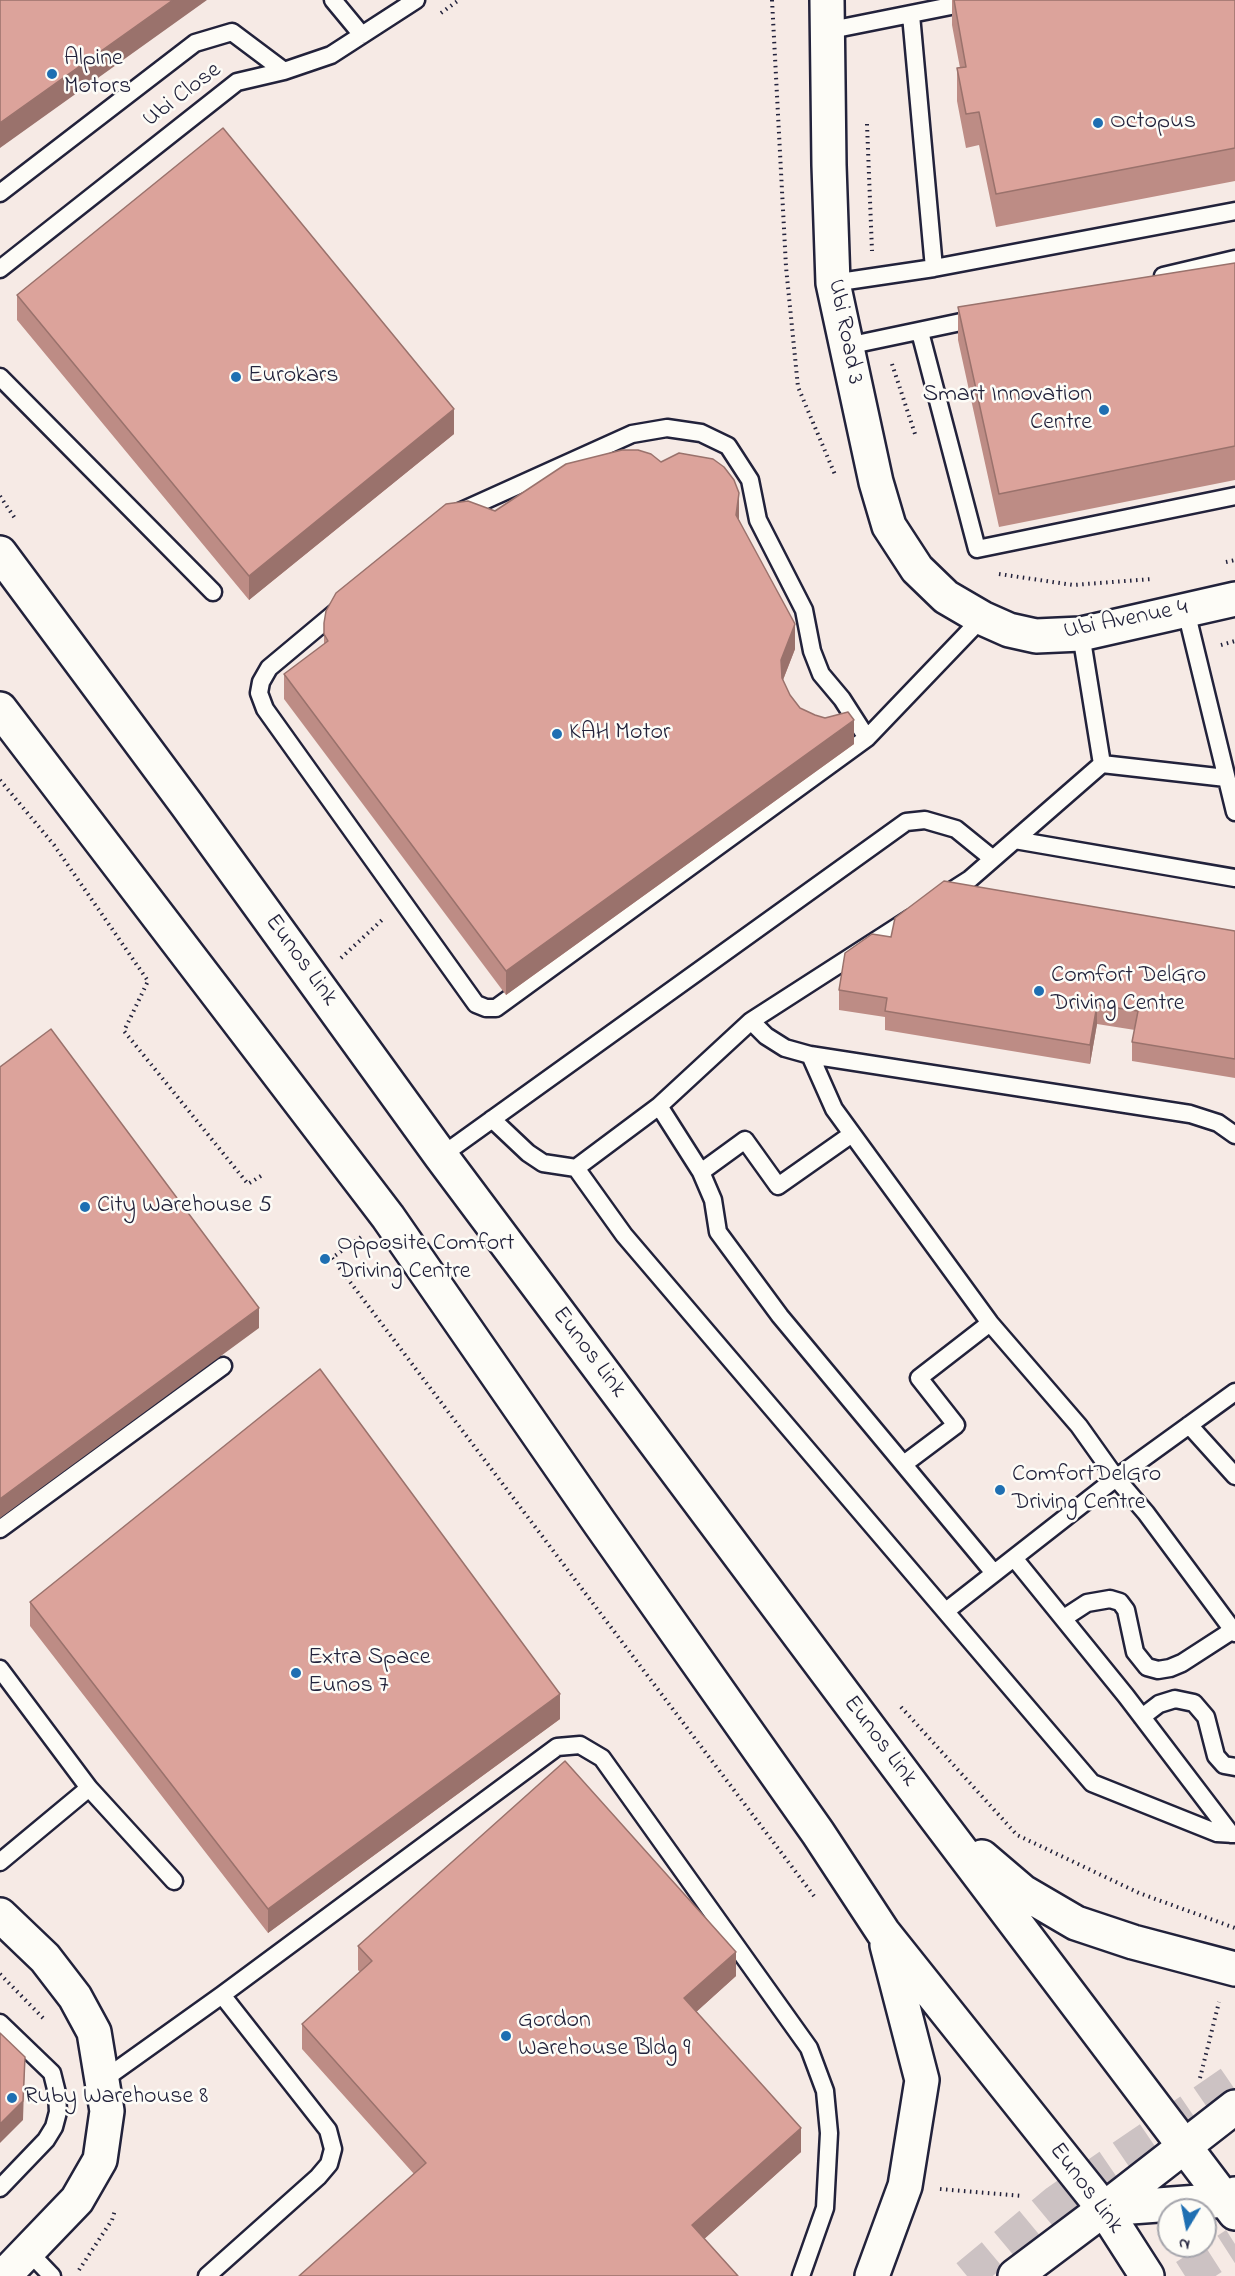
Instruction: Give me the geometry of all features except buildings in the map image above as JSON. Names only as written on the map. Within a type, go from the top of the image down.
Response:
[{"type":"main road","name":"Ubi Road 3","points":[[826,15],[833,283],[874,471],[889,526],[916,569],[946,597],[982,618]]},
{"type":"main road","name":"Eunos Link","points":[[0,553],[187,805],[441,1156],[1183,2146],[1232,2202]]},
{"type":"main road","name":"Ubi Avenue 4","points":[[982,618],[1009,630],[1036,636],[1081,634],[1235,599]]},
{"type":"main road","name":"Eunos Link","points":[[0,709],[388,1217],[818,1833],[883,1932],[1104,2209],[1148,2276]]},
{"type":"main road","points":[[937,1819],[1023,1892],[1076,1923],[1133,1942],[1235,1969]]},
{"type":"main road","points":[[0,1915],[45,1958],[75,1997],[94,2032],[107,2111],[100,2160],[77,2200],[4,2276]]},
{"type":"main road","points":[[872,2276],[905,2186],[922,2080],[883,1932]]},
{"type":"main road","points":[[1015,2276],[1235,2107]]},
{"type":"main road","points":[[1104,2209],[1232,2202]]},
{"type":"lane","points":[[333,0],[362,35]]},
{"type":"lane","name":"Ubi Close","points":[[0,269],[237,82],[284,71],[331,55],[416,0]]},
{"type":"lane","points":[[826,15],[910,15],[981,0]]},
{"type":"lane","points":[[910,15],[934,268]]},
{"type":"lane","points":[[0,193],[195,43],[232,32],[284,71]]},
{"type":"lane","points":[[833,283],[934,268],[1235,211]]},
{"type":"lane","points":[[1142,281],[1235,259]]},
{"type":"lane","points":[[847,346],[990,316]]},
{"type":"lane","points":[[920,332],[977,549],[1235,496]]},
{"type":"lane","points":[[0,377],[213,592]]},
{"type":"lane","points":[[441,523],[450,516],[632,434],[667,428],[701,433],[728,446],[750,480],[758,520],[804,609],[812,651],[820,674],[842,699],[867,738]]},
{"type":"lane","points":[[351,599],[269,668],[261,682],[259,693],[265,709],[476,1004],[486,1008],[496,1008],[867,738],[982,618]]},
{"type":"lane","points":[[1186,611],[1235,812]]},
{"type":"lane","points":[[1081,634],[1102,764]]},
{"type":"lane","points":[[492,1119],[528,1153],[543,1163],[576,1168],[660,1106],[751,1021],[970,879],[1102,764],[1226,778]]},
{"type":"lane","points":[[441,1156],[906,822],[925,820],[956,828],[993,859]]},
{"type":"lane","points":[[1015,840],[1235,878]]},
{"type":"lane","points":[[751,1021],[766,1036],[785,1048],[810,1055],[1190,1114],[1218,1123],[1235,1135]]},
{"type":"lane","points":[[810,1055],[834,1109],[990,1323],[1079,1426],[1116,1478],[1146,1513],[1234,1631],[1182,1663],[1158,1670],[1147,1667],[1135,1652],[1129,1619],[1126,1610],[1119,1602],[1110,1599],[1087,1603],[1064,1618]]},
{"type":"lane","points":[[660,1106],[701,1172],[713,1200],[718,1232],[780,1316],[994,1573]]},
{"type":"lane","points":[[701,1172],[745,1140],[778,1186],[852,1134]]},
{"type":"lane","points":[[576,1168],[624,1235],[1092,1783],[1217,1833],[1233,1834]]},
{"type":"lane","points":[[904,1464],[956,1425],[919,1378],[990,1323]]},
{"type":"lane","points":[[0,1529],[223,1366]]},
{"type":"lane","points":[[946,1611],[1116,1478],[1235,1392]]},
{"type":"lane","points":[[1189,1425],[1235,1476]]},
{"type":"lane","points":[[1014,1557],[1233,1834]]},
{"type":"lane","points":[[0,1669],[89,1788],[174,1881]]},
{"type":"lane","points":[[1142,1716],[1159,1704],[1175,1699],[1194,1703],[1206,1717],[1216,1756],[1224,1765],[1235,1767]]},
{"type":"lane","points":[[103,2080],[222,1995],[556,1747],[580,1745],[602,1758],[808,2048],[825,2091],[829,2133],[825,2208],[801,2276]]},
{"type":"lane","points":[[0,1862],[89,1788]]},
{"type":"lane","points":[[207,2276],[318,2177],[329,2164],[333,2149],[328,2130],[222,1995]]},
{"type":"lane","points":[[0,2023],[52,2073],[57,2093],[58,2112],[54,2127],[46,2140],[0,2188]]},
{"type":"lane","points":[[28,2251],[52,2276]]},
{"type":"path","points":[[0,780],[54,845],[148,981],[124,1031],[248,1184],[264,1174]]},
{"type":"path","points":[[340,959],[386,916]]},
{"type":"path","points":[[332,1258],[817,1900]]},
{"type":"path","points":[[898,1704],[1017,1835],[1139,1893],[1235,1928]]},
{"type":"path","points":[[1200,2078],[1220,1998]]},
{"type":"path","points":[[935,2189],[1023,2196]]},
{"type":"tunnel","points":[[967,2276],[1057,2201],[1235,2079]]},
{"type":"tunnel","points":[[1185,2276],[1235,2244]]},
{"type":"place","name":"Alpine Motors","points":[[52,74]]},
{"type":"place","name":"Octopus","points":[[1098,123]]},
{"type":"place","name":"Eurokars","points":[[236,377]]},
{"type":"place","name":"Smart Innovation Centre","points":[[1104,410]]},
{"type":"place","name":"KAH Motor","points":[[557,734]]},
{"type":"place","name":"Comfort DelGro Driving Centre","points":[[1039,991]]},
{"type":"place","name":"City Warehouse 5","points":[[85,1207]]},
{"type":"place","name":"Opposite Comfort Driving Centre","points":[[325,1259]]},
{"type":"place","name":"ComfortDelGro Driving Centre","points":[[1000,1490]]},
{"type":"place","name":"Extra Space Eunos 7","points":[[296,1673]]},
{"type":"place","name":"Gordon Warehouse Bldg 9","points":[[506,2036]]},
{"type":"place","name":"Ruby Warehouse 8","points":[[12,2098]]}]
